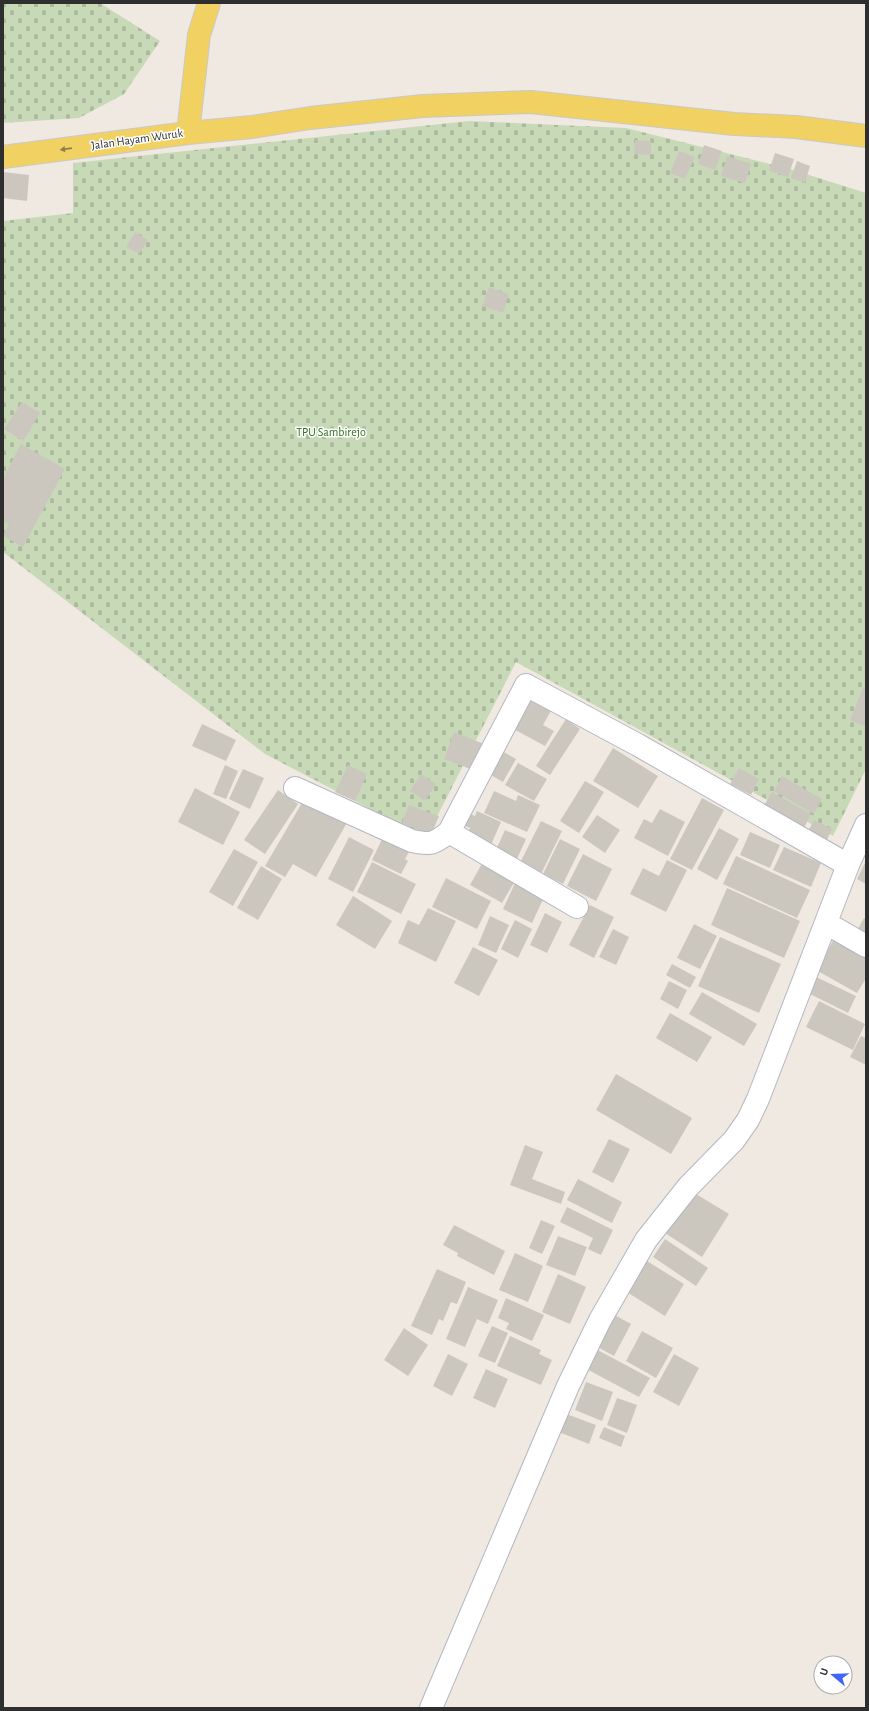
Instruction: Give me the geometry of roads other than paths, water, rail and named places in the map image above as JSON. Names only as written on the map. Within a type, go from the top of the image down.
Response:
[{"type":"main road","name":"Jalan Hayam Wuruk","points":[[3,157],[188,133],[199,35],[209,3]]},
{"type":"main road","points":[[188,133],[423,106],[531,102],[719,123],[796,127],[866,136]]},
{"type":"street","points":[[295,788],[412,840],[427,844],[437,842],[449,832],[526,686],[638,745],[848,865]]},
{"type":"street","points":[[431,1708],[568,1386],[600,1320],[646,1240],[688,1187],[734,1140],[748,1120],[758,1099],[848,865],[866,825]]},
{"type":"street","points":[[449,832],[577,908]]},
{"type":"street","points":[[826,924],[866,946]]},
{"type":"park label","name":"TPU Sambirejo","points":[[331,432]]}]
